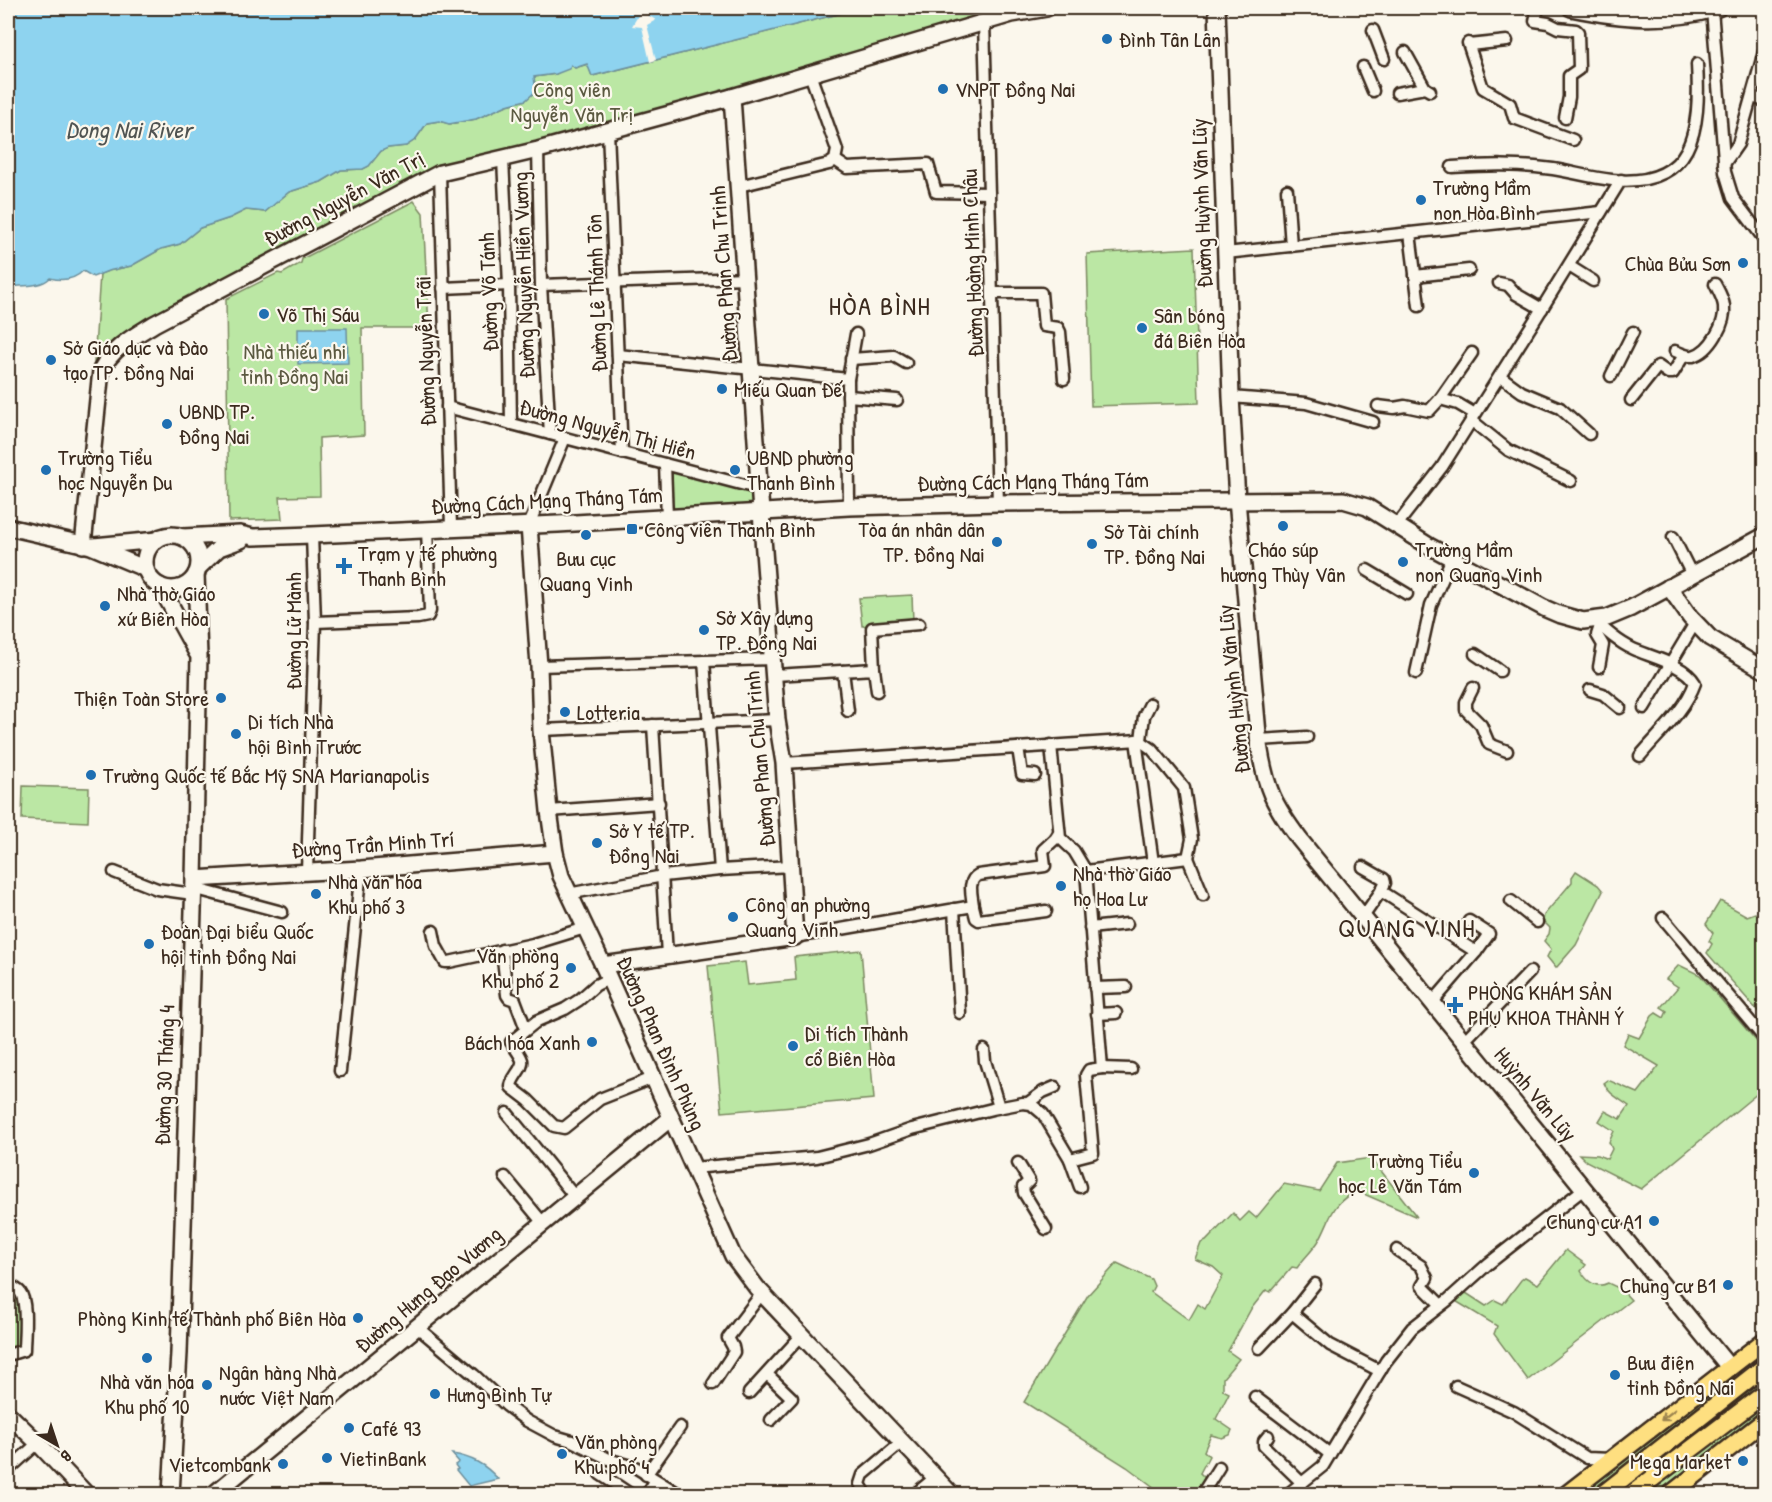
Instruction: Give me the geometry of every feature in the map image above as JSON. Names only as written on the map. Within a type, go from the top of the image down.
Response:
[{"type":"main road","name":"Đường Nguyễn Văn Trị","points":[[87,546],[101,370],[110,355],[130,338],[154,324],[440,173],[538,150],[732,97],[901,45],[1026,10],[1047,8]]},
{"type":"main road","name":"Đường Huỳnh Văn Lũy","points":[[1217,8],[1231,397],[1237,500],[1259,740],[1266,782],[1286,821]]},
{"type":"main road","points":[[1571,8],[1638,18],[1677,17],[1715,8]]},
{"type":"main road","name":"Đường Phan Chu Trinh","points":[[732,97],[761,512],[777,720],[784,763],[795,937]]},
{"type":"main road","name":"Đường Cách Mạng Tháng Tám","points":[[183,537],[240,534],[253,537],[312,535],[849,507],[998,503],[1344,500],[1367,507],[1452,558],[1558,615],[1597,623],[1624,611],[1764,536]]},
{"type":"main road","name":"Đường Phan Đình Phùng","points":[[529,525],[541,730],[549,811],[555,853],[568,894],[607,972],[733,1256],[762,1293],[801,1336],[951,1494]]},
{"type":"main road","points":[[8,527],[87,546],[146,569]]},
{"type":"main road","points":[[164,536],[183,537],[196,549],[197,570],[192,580],[181,587],[174,589],[160,586],[154,582],[146,569],[147,553],[157,540],[164,536]]},
{"type":"main road","name":"Đường Cách Mạng Tháng Tám","points":[[197,570],[219,548],[253,537]]},
{"type":"main road","points":[[87,546],[157,540]]},
{"type":"main road","name":"Đường 30 Tháng 4","points":[[171,1494],[179,1353],[193,887],[198,656],[197,570]]},
{"type":"main road","name":"Đường 30 Tháng 4","points":[[160,586],[198,656]]},
{"type":"main road","points":[[1669,587],[1695,623],[1716,643],[1764,670]]},
{"type":"main road","name":"Huỳnh Văn Lũy","points":[[1286,821],[1730,1367]]},
{"type":"main road","name":"Đường Trần Minh Trí","points":[[193,887],[307,872],[555,853]]},
{"type":"main road","points":[[607,972],[667,955],[795,937]]},
{"type":"main road","name":"Đường Hưng Đạo Vương","points":[[214,1494],[670,1118]]},
{"type":"main road","points":[[1567,1494],[1764,1341]]},
{"type":"main road","points":[[1730,1367],[1743,1384]]},
{"type":"main road","points":[[1603,1494],[1764,1367]]},
{"type":"main road","points":[[1632,1494],[1764,1394]]},
{"type":"main road","points":[[8,1414],[86,1494]]},
{"type":"main road","points":[[1671,1494],[1764,1421]]},
{"type":"main road","points":[[919,1494],[936,1480]]},
{"type":"street","points":[[1538,8],[1535,21],[1578,32],[1579,69],[1569,76],[1569,97],[1565,118]]},
{"type":"street","points":[[1715,8],[1724,164],[1729,190],[1764,239]]},
{"type":"street","name":"Đường Hoàng Minh Châu","points":[[984,22],[998,503]]},
{"type":"street","points":[[1373,30],[1384,59]]},
{"type":"street","points":[[1507,40],[1469,44],[1483,88],[1510,104],[1514,118],[1573,140]]},
{"type":"street","points":[[1397,93],[1428,89],[1405,52]]},
{"type":"street","points":[[1724,164],[1738,144],[1764,52]]},
{"type":"street","points":[[1452,167],[1519,165],[1621,180],[1656,177],[1685,154],[1695,131],[1698,112],[1697,64]]},
{"type":"street","points":[[1363,67],[1372,91]]},
{"type":"street","points":[[739,186],[829,164],[835,160],[837,150],[810,74]]},
{"type":"street","points":[[1753,97],[1764,101]]},
{"type":"street","name":"Đường Lê Thánh Tôn","points":[[608,131],[622,453]]},
{"type":"street","name":"Đường Nguyễn Hiền Vương","points":[[538,150],[541,285],[550,434]]},
{"type":"street","name":"Đường Võ Tánh","points":[[503,159],[509,285],[511,424]]},
{"type":"street","points":[[835,160],[847,168],[928,164],[936,192],[989,193]]},
{"type":"street","name":"Đường Nguyễn Trãi","points":[[440,173],[451,527]]},
{"type":"street","points":[[1397,525],[1442,467],[1621,180]]},
{"type":"street","points":[[1287,190],[1291,246]]},
{"type":"street","points":[[1226,253],[1601,212]]},
{"type":"street","points":[[1410,233],[1419,306]]},
{"type":"street","points":[[1569,266],[1593,281]]},
{"type":"street","points":[[1415,276],[1468,270]]},
{"type":"street","points":[[541,285],[746,278]]},
{"type":"street","points":[[1499,283],[1508,285],[1516,294],[1542,309]]},
{"type":"street","points":[[1630,400],[1658,366],[1668,373],[1673,373],[1679,353],[1693,356],[1715,336],[1721,327],[1724,306],[1715,284]]},
{"type":"street","points":[[443,288],[509,285]]},
{"type":"street","points":[[992,293],[1041,293],[1044,326],[1056,328],[1060,332],[1064,379]]},
{"type":"street","points":[[1611,376],[1633,332]]},
{"type":"street","points":[[849,507],[848,379],[856,334]]},
{"type":"street","points":[[1378,406],[1394,408],[1405,406],[1429,411],[1472,353]]},
{"type":"street","points":[[618,356],[848,379]]},
{"type":"street","points":[[851,359],[894,356],[906,363]]},
{"type":"street","points":[[1500,376],[1522,392],[1560,408],[1589,434]]},
{"type":"street","points":[[849,396],[897,400]]},
{"type":"street","points":[[1231,397],[1306,403],[1373,422]]},
{"type":"street","points":[[1440,399],[1463,406],[1508,450],[1571,481]]},
{"type":"street","name":"Đường Nguyễn Thị Hiền","points":[[447,407],[760,489]]},
{"type":"street","points":[[529,525],[565,438]]},
{"type":"street","points":[[665,464],[667,518]]},
{"type":"street","points":[[315,622],[428,616],[430,611],[427,528]]},
{"type":"street","name":"Đường Lữ Mành","points":[[307,872],[315,622],[312,535]]},
{"type":"street","points":[[1673,537],[1692,575]]},
{"type":"street","points":[[1416,673],[1431,605],[1452,558]]},
{"type":"street","points":[[1367,570],[1407,594]]},
{"type":"street","points":[[1597,623],[1631,648],[1670,664],[1694,680],[1694,686],[1681,708],[1640,756]]},
{"type":"street","points":[[1597,623],[1597,635],[1603,645],[1599,667]]},
{"type":"street","points":[[1644,708],[1695,623]]},
{"type":"street","points":[[877,691],[872,628],[920,624]]},
{"type":"street","points":[[1475,654],[1500,671]]},
{"type":"street","points":[[704,662],[720,870]]},
{"type":"street","points":[[539,666],[704,662],[843,671],[874,669]]},
{"type":"street","points":[[843,671],[848,711]]},
{"type":"street","points":[[1473,688],[1466,702],[1466,710],[1480,725],[1489,744],[1507,750]]},
{"type":"street","points":[[1590,690],[1603,694],[1620,708]]},
{"type":"street","points":[[1150,704],[1144,716],[1138,740],[1153,863]]},
{"type":"street","points":[[541,730],[777,720]]},
{"type":"street","points":[[653,725],[667,955]]},
{"type":"street","points":[[1259,740],[1307,737]]},
{"type":"street","points":[[784,763],[1138,740],[1152,749],[1184,788],[1192,839],[1188,858],[1203,895]]},
{"type":"street","points":[[1051,745],[1059,833],[1063,841],[1074,851],[1086,871],[1102,1068]]},
{"type":"street","points":[[1018,748],[1022,774],[1035,775]]},
{"type":"street","points":[[549,811],[659,803]]},
{"type":"street","points":[[1046,911],[979,920],[976,918],[973,906],[971,882],[978,875],[1045,866],[1043,850],[1059,833]]},
{"type":"street","points":[[1086,871],[1188,858]]},
{"type":"street","points":[[568,894],[663,876],[791,866]]},
{"type":"street","points":[[1363,867],[1384,879],[1385,883],[1363,917]]},
{"type":"street","points":[[340,1071],[361,869]]},
{"type":"street","points":[[114,872],[157,889],[193,887],[282,912]]},
{"type":"street","points":[[1381,891],[1476,952]]},
{"type":"street","points":[[1511,901],[1537,922]]},
{"type":"street","points":[[795,937],[973,906]]},
{"type":"street","points":[[954,909],[960,1013]]},
{"type":"street","points":[[1663,918],[1764,1038]]},
{"type":"street","points":[[1432,1003],[1489,934],[1469,921]]},
{"type":"street","points":[[1090,928],[1127,924]]},
{"type":"street","points":[[433,931],[436,946],[446,962],[533,944],[585,928]]},
{"type":"street","points":[[502,950],[507,995],[515,1000],[526,1029]]},
{"type":"street","points":[[607,972],[579,1000],[526,1029],[511,1042],[522,1060],[522,1064],[510,1082],[511,1087],[554,1126],[564,1128],[600,1099],[653,1078]]},
{"type":"street","points":[[1464,1041],[1530,972]]},
{"type":"street","points":[[1095,988],[1126,987]]},
{"type":"street","points":[[1097,1014],[1116,1013]]},
{"type":"street","points":[[984,1050],[999,1107]]},
{"type":"street","points":[[1070,1159],[1093,1153],[1086,1075],[1089,1070],[1131,1069]]},
{"type":"street","points":[[693,1168],[816,1157],[869,1144],[912,1129],[999,1107],[1028,1103],[1043,1092],[1055,1087]]},
{"type":"street","points":[[1028,1103],[1042,1114],[1070,1159],[1080,1187]]},
{"type":"street","points":[[507,1113],[575,1197]]},
{"type":"street","points":[[1018,1163],[1029,1180],[1023,1187],[1024,1193],[1046,1229]]},
{"type":"street","points":[[505,1178],[543,1223]]},
{"type":"street","points":[[1287,1494],[1323,1466],[1397,1344],[1412,1328],[1488,1264],[1585,1188]]},
{"type":"street","points":[[1397,1250],[1422,1267],[1427,1278],[1422,1286],[1441,1305]]},
{"type":"street","points":[[8,1284],[18,1290],[22,1297],[24,1350],[8,1355]]},
{"type":"street","points":[[1259,1348],[1315,1284]]},
{"type":"street","points":[[713,1384],[734,1352],[728,1338],[762,1293]]},
{"type":"street","points":[[1292,1313],[1330,1344],[1380,1371]]},
{"type":"street","points":[[417,1327],[527,1421],[611,1460],[635,1467],[679,1494]]},
{"type":"street","points":[[749,1393],[801,1336]]},
{"type":"street","points":[[767,1374],[792,1398],[771,1420]]},
{"type":"street","points":[[1456,1386],[1514,1412],[1587,1458],[1611,1459]]},
{"type":"street","points":[[1255,1398],[1330,1454]]},
{"type":"street","points":[[647,1494],[651,1478],[680,1427]]},
{"type":"street","points":[[1268,1436],[1264,1441],[1264,1446],[1302,1483]]},
{"type":"street","points":[[8,1470],[38,1443]]},
{"type":"street","points":[[866,1494],[860,1484],[863,1475],[901,1443]]},
{"type":"street","points":[[1202,1494],[1219,1467]]},
{"type":"street","points":[[600,1474],[630,1494]]},
{"type":"green space","name":"Công viên Nguyễn Văn Trị","points":[[862,8],[1013,8],[611,125],[438,167],[126,334],[93,378],[100,274],[131,266],[161,249],[180,244],[200,228],[246,210],[265,212],[289,192],[321,182],[341,170],[363,169],[369,166],[381,151],[406,146],[415,140],[427,123],[439,121],[450,124],[476,119],[507,105],[526,100],[534,77],[556,74],[571,65],[575,68],[588,64],[592,76]]},
{"type":"green space","name":"Nhà thiếu nhi tỉnh Đồng Nai","points":[[414,201],[423,213],[429,328],[362,328],[364,435],[319,438],[320,496],[280,497],[282,519],[229,521],[226,299],[278,273],[282,274],[301,263],[302,259]]},
{"type":"green space","name":"Sân bóng đá Biên Hòa","points":[[1194,248],[1199,403],[1091,406],[1087,254]]},
{"type":"green space","points":[[669,469],[754,492],[755,506],[670,512]]},
{"type":"green space","points":[[912,595],[913,621],[862,626],[859,598]]},
{"type":"green space","points":[[23,786],[89,788],[88,822],[22,819]]},
{"type":"green space","points":[[1576,871],[1598,885],[1603,891],[1576,945],[1556,968],[1547,957],[1551,949],[1544,941],[1550,928],[1543,921],[1544,915],[1572,882]]},
{"type":"green space","points":[[1720,901],[1747,916],[1755,913],[1764,916],[1764,1018],[1707,953],[1712,944],[1709,941],[1713,933],[1706,924]]},
{"type":"green space","name":"Di tích Thành cổ Biên Hòa","points":[[861,950],[874,1099],[722,1112],[708,966],[745,962],[748,985],[796,980],[794,957]]},
{"type":"green space","points":[[1679,965],[1700,975],[1764,1050],[1764,1088],[1641,1189],[1586,1161],[1579,1154],[1598,1155],[1607,1159],[1612,1149],[1609,1142],[1614,1131],[1599,1121],[1605,1111],[1620,1119],[1629,1106],[1611,1093],[1604,1083],[1608,1080],[1638,1093],[1659,1066],[1623,1045],[1628,1034],[1639,1038],[1656,1013],[1664,1018],[1667,1011],[1661,1007],[1678,987],[1666,979]]},
{"type":"green space","points":[[1371,1158],[1417,1217],[1357,1191],[1336,1207],[1318,1242],[1297,1268],[1292,1267],[1270,1292],[1266,1290],[1251,1309],[1228,1351],[1239,1359],[1223,1378],[1223,1390],[1229,1393],[1216,1419],[1232,1430],[1230,1435],[1222,1438],[1211,1435],[1204,1451],[1209,1456],[1200,1473],[1206,1479],[1196,1494],[1163,1494],[1127,1467],[1024,1402],[1088,1295],[1117,1263],[1151,1279],[1154,1286],[1151,1292],[1189,1320],[1198,1304],[1205,1309],[1223,1276],[1213,1267],[1195,1259],[1201,1243],[1206,1241],[1233,1213],[1240,1221],[1249,1212],[1256,1218],[1284,1184],[1319,1191],[1337,1163]]},
{"type":"green space","points":[[1566,1250],[1586,1265],[1581,1271],[1589,1281],[1596,1285],[1608,1283],[1621,1289],[1631,1300],[1528,1380],[1494,1334],[1497,1326],[1454,1300],[1463,1291],[1486,1306],[1495,1300],[1503,1304],[1525,1277],[1538,1284]]},
{"type":"green space","points":[[8,1286],[19,1296],[21,1349],[8,1353]]},
{"type":"green space","points":[[1730,1374],[1737,1382],[1594,1494],[1576,1494]]},
{"type":"green space","points":[[1764,1374],[1764,1386],[1623,1494],[1612,1494]]},
{"type":"green space","points":[[1764,1401],[1764,1414],[1662,1494],[1642,1494]]},
{"type":"water","name":"Dong Nai River","points":[[8,8],[862,8],[592,76],[587,64],[575,68],[571,65],[569,69],[556,74],[534,77],[536,91],[526,100],[507,105],[476,119],[449,124],[439,121],[427,123],[415,140],[406,146],[381,151],[369,166],[363,169],[341,170],[321,182],[289,192],[265,212],[246,210],[200,228],[180,244],[161,249],[131,266],[93,277],[83,271],[68,279],[50,278],[35,285],[8,287]]},
{"type":"water","points":[[298,328],[347,328],[348,363],[298,364]]},
{"type":"water","points":[[452,1454],[477,1462],[498,1479],[469,1486],[456,1470],[458,1469],[455,1465],[459,1462]]},
{"type":"pier","points":[[644,13],[656,20],[647,25],[656,60],[650,62],[642,27],[632,26],[639,14]]},
{"type":"tunnel","points":[[509,285],[541,285]]},
{"type":"place","name":"Đình Tân Lân","points":[[1107,39]]},
{"type":"place","name":"VNPT Đồng Nai","points":[[943,89]]},
{"type":"place","name":"Trường Mầm non Hòa Bình","points":[[1421,200]]},
{"type":"place","name":"Chùa Bửu Sơn","points":[[1743,263]]},
{"type":"place","name":"Võ Thị Sáu","points":[[264,314]]},
{"type":"place","name":"Sân bóng đá Biên Hòa","points":[[1142,328]]},
{"type":"place","name":"Sở Giáo dục và Đào tạo TP. Đồng Nai","points":[[51,360]]},
{"type":"place","name":"Miếu Quan Đế","points":[[722,389]]},
{"type":"place","name":"UBND TP. Đồng Nai","points":[[167,424]]},
{"type":"place","name":"Trường Tiểu học Nguyễn Du","points":[[46,470]]},
{"type":"place","name":"UBND phường Thanh Bình","points":[[735,470]]},
{"type":"place","name":"Cháo súp hương Thùy Vân","points":[[1283,526]]},
{"type":"place","name":"Công viên Thanh Bình","points":[[632,529]]},
{"type":"place","name":"Bưu cục Quang Vinh","points":[[586,535]]},
{"type":"place","name":"Tòa án nhân dân TP. Đồng Nai","points":[[997,542]]},
{"type":"place","name":"Sở Tài chính TP. Đồng Nai","points":[[1092,544]]},
{"type":"place","name":"Trường Mầm non Quang Vinh","points":[[1403,562]]},
{"type":"place","name":"Trạm y tế phường Thanh Bình","points":[[344,566]]},
{"type":"place","name":"Nhà thờ Giáo xứ Biên Hòa","points":[[105,606]]},
{"type":"place","name":"Sở Xây dựng TP. Đồng Nai","points":[[704,630]]},
{"type":"place","name":"Thiện Toàn Store","points":[[221,698]]},
{"type":"place","name":"Lotteria","points":[[565,712]]},
{"type":"place","name":"Di tích Nhà hội Bình Trước","points":[[236,734]]},
{"type":"place","name":"Trường Quốc tế Bắc Mỹ SNA Marianapolis","points":[[91,775]]},
{"type":"place","name":"Sở Y tế TP. Đồng Nai","points":[[597,843]]},
{"type":"place","name":"Nhà thờ Giáo họ Hoa Lư","points":[[1061,886]]},
{"type":"place","name":"Nhà văn hóa Khu phố 3","points":[[316,894]]},
{"type":"place","name":"Công an phường Quang Vinh","points":[[733,917]]},
{"type":"place","name":"Đoàn Đại biểu Quốc hội tỉnh Đồng Nai","points":[[149,944]]},
{"type":"place","name":"Văn phòng Khu phố 2","points":[[571,968]]},
{"type":"place","name":"PHÒNG KHÁM SẢN PHỤ KHOA THÀNH Ý","points":[[1455,1005]]},
{"type":"place","name":"Bách hóa Xanh","points":[[592,1042]]},
{"type":"place","name":"Di tích Thành cổ Biên Hòa","points":[[793,1046]]},
{"type":"place","name":"Trường Tiểu học Lê Văn Tám","points":[[1474,1173]]},
{"type":"place","name":"Chung cư A1","points":[[1654,1221]]},
{"type":"place","name":"Chung cư B1","points":[[1728,1285]]},
{"type":"place","name":"Phòng Kinh tế Thành phố Biên Hòa","points":[[358,1318]]},
{"type":"place","name":"Nhà văn hóa Khu phố 10","points":[[147,1358]]},
{"type":"place","name":"Bưu điện tỉnh Đồng Nai","points":[[1615,1375]]},
{"type":"place","name":"Ngân hàng Nhà nước Việt Nam","points":[[207,1385]]},
{"type":"place","name":"Hưng Bình Tự","points":[[435,1394]]},
{"type":"place","name":"Café 93","points":[[349,1428]]},
{"type":"place","name":"Văn phòng Khu phố 4","points":[[562,1454]]},
{"type":"place","name":"VietinBank","points":[[327,1458]]},
{"type":"place","name":"Mega Market","points":[[1743,1461]]},
{"type":"place","name":"Vietcombank","points":[[283,1464]]},
{"type":"district","name":"HÒA BÌNH","points":[[880,305]]},
{"type":"district","name":"QUANG VINH","points":[[1407,927]]}]
